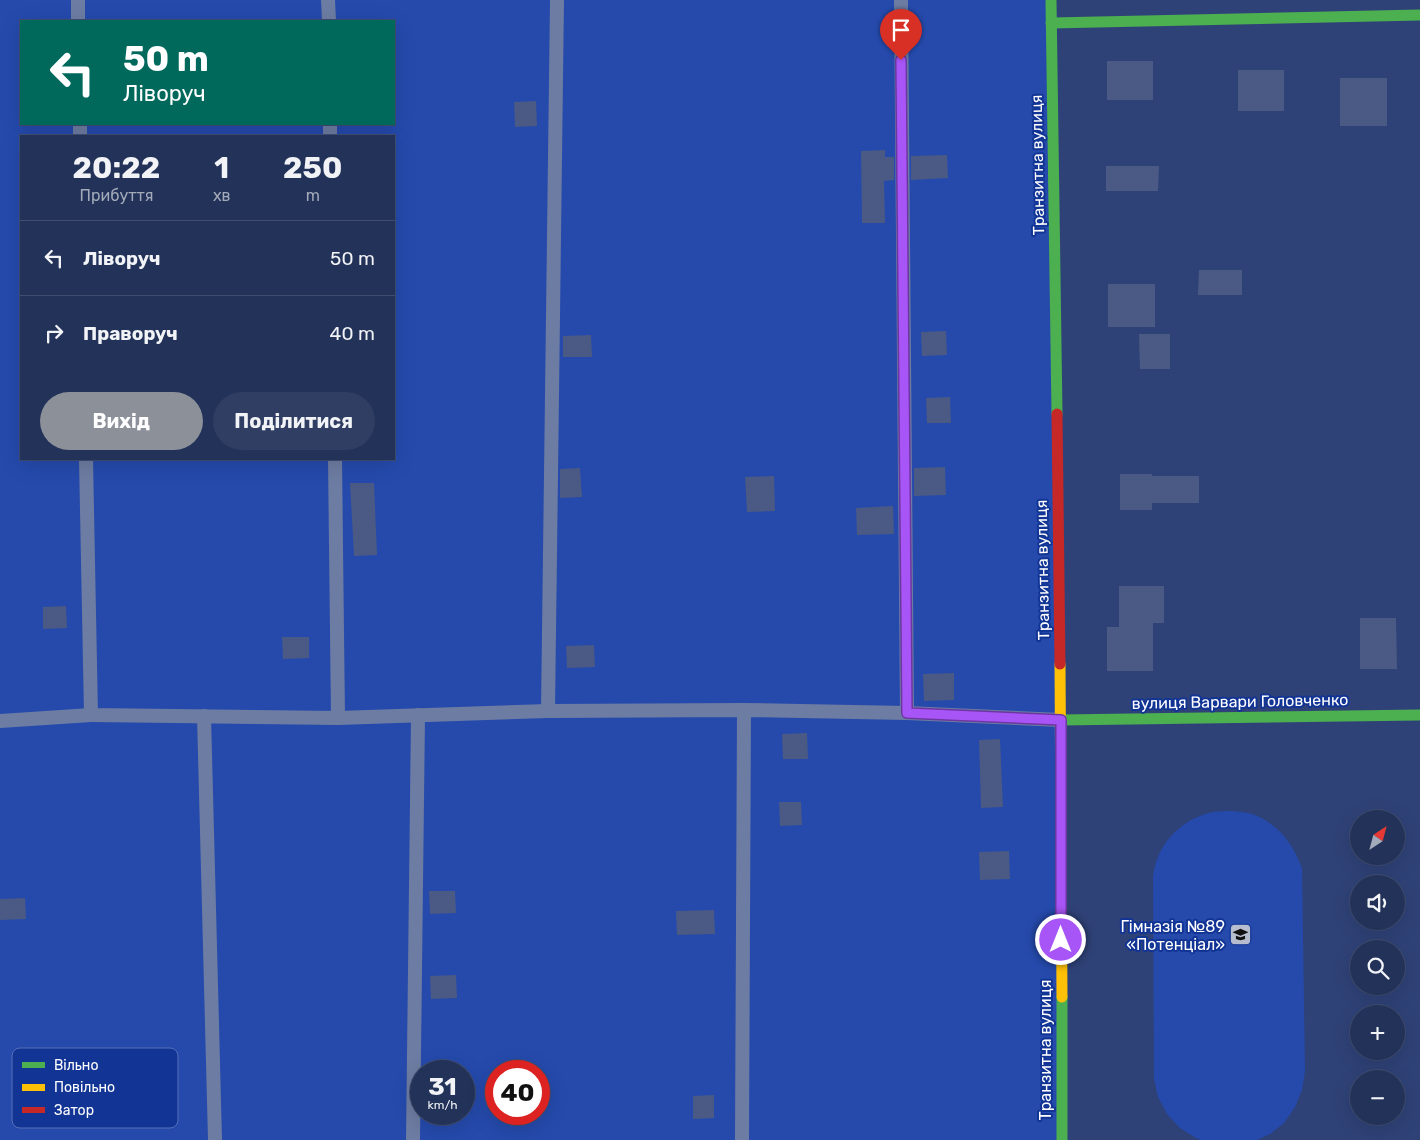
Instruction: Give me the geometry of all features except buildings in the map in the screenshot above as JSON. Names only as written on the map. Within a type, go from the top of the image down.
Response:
[{"type":"street","name":"Транзитна вулиця","points":[[1051,0],[1061,720],[1062,1140]]},
{"type":"street","points":[[1051,23],[1420,15]]},
{"type":"street","name":"вулиця Варвари Головченко","points":[[1061,720],[1420,715]]},
{"type":"lane","points":[[78,0],[78,20]]},
{"type":"lane","points":[[328,0],[329,20]]},
{"type":"lane","points":[[548,711],[557,0]]},
{"type":"lane","points":[[901,0],[907,713]]},
{"type":"lane","points":[[86,460],[91,715]]},
{"type":"lane","points":[[335,460],[338,718]]},
{"type":"lane","points":[[742,1140],[744,710]]},
{"type":"lane","points":[[0,721],[91,715],[338,718],[548,711],[744,710],[907,713],[1061,720]]},
{"type":"lane","points":[[413,1140],[418,715]]},
{"type":"lane","points":[[204,716],[215,1140]]},
{"type":"shaded area","points":[[0,0],[1051,0],[1062,1140],[0,1140]]},
{"type":"shaded area","points":[[1233,811],[1252,814],[1270,823],[1283,835],[1294,850],[1302,868],[1305,1071],[1302,1090],[1295,1107],[1284,1123],[1270,1134],[1257,1140],[1201,1140],[1180,1128],[1167,1114],[1158,1097],[1154,1079],[1153,876],[1156,862],[1167,841],[1187,822],[1204,814]]},
{"type":"traffic: fast","points":[[1051,0],[1057,414]]},
{"type":"traffic: fast","points":[[1051,23],[1420,15]]},
{"type":"traffic: fast","points":[[1061,720],[1420,715]]},
{"type":"traffic: fast","points":[[1062,997],[1062,1140]]},
{"type":"traffic: slow","points":[[1060,664],[1062,997]]},
{"type":"traffic: jam","points":[[1057,414],[1060,664]]},
{"type":"place","name":"Гімназія №89 «Потенціал»","points":[[1241,935]]},
{"type":"route","points":[[901,60],[907,713],[1061,720],[1061,940]]}]
